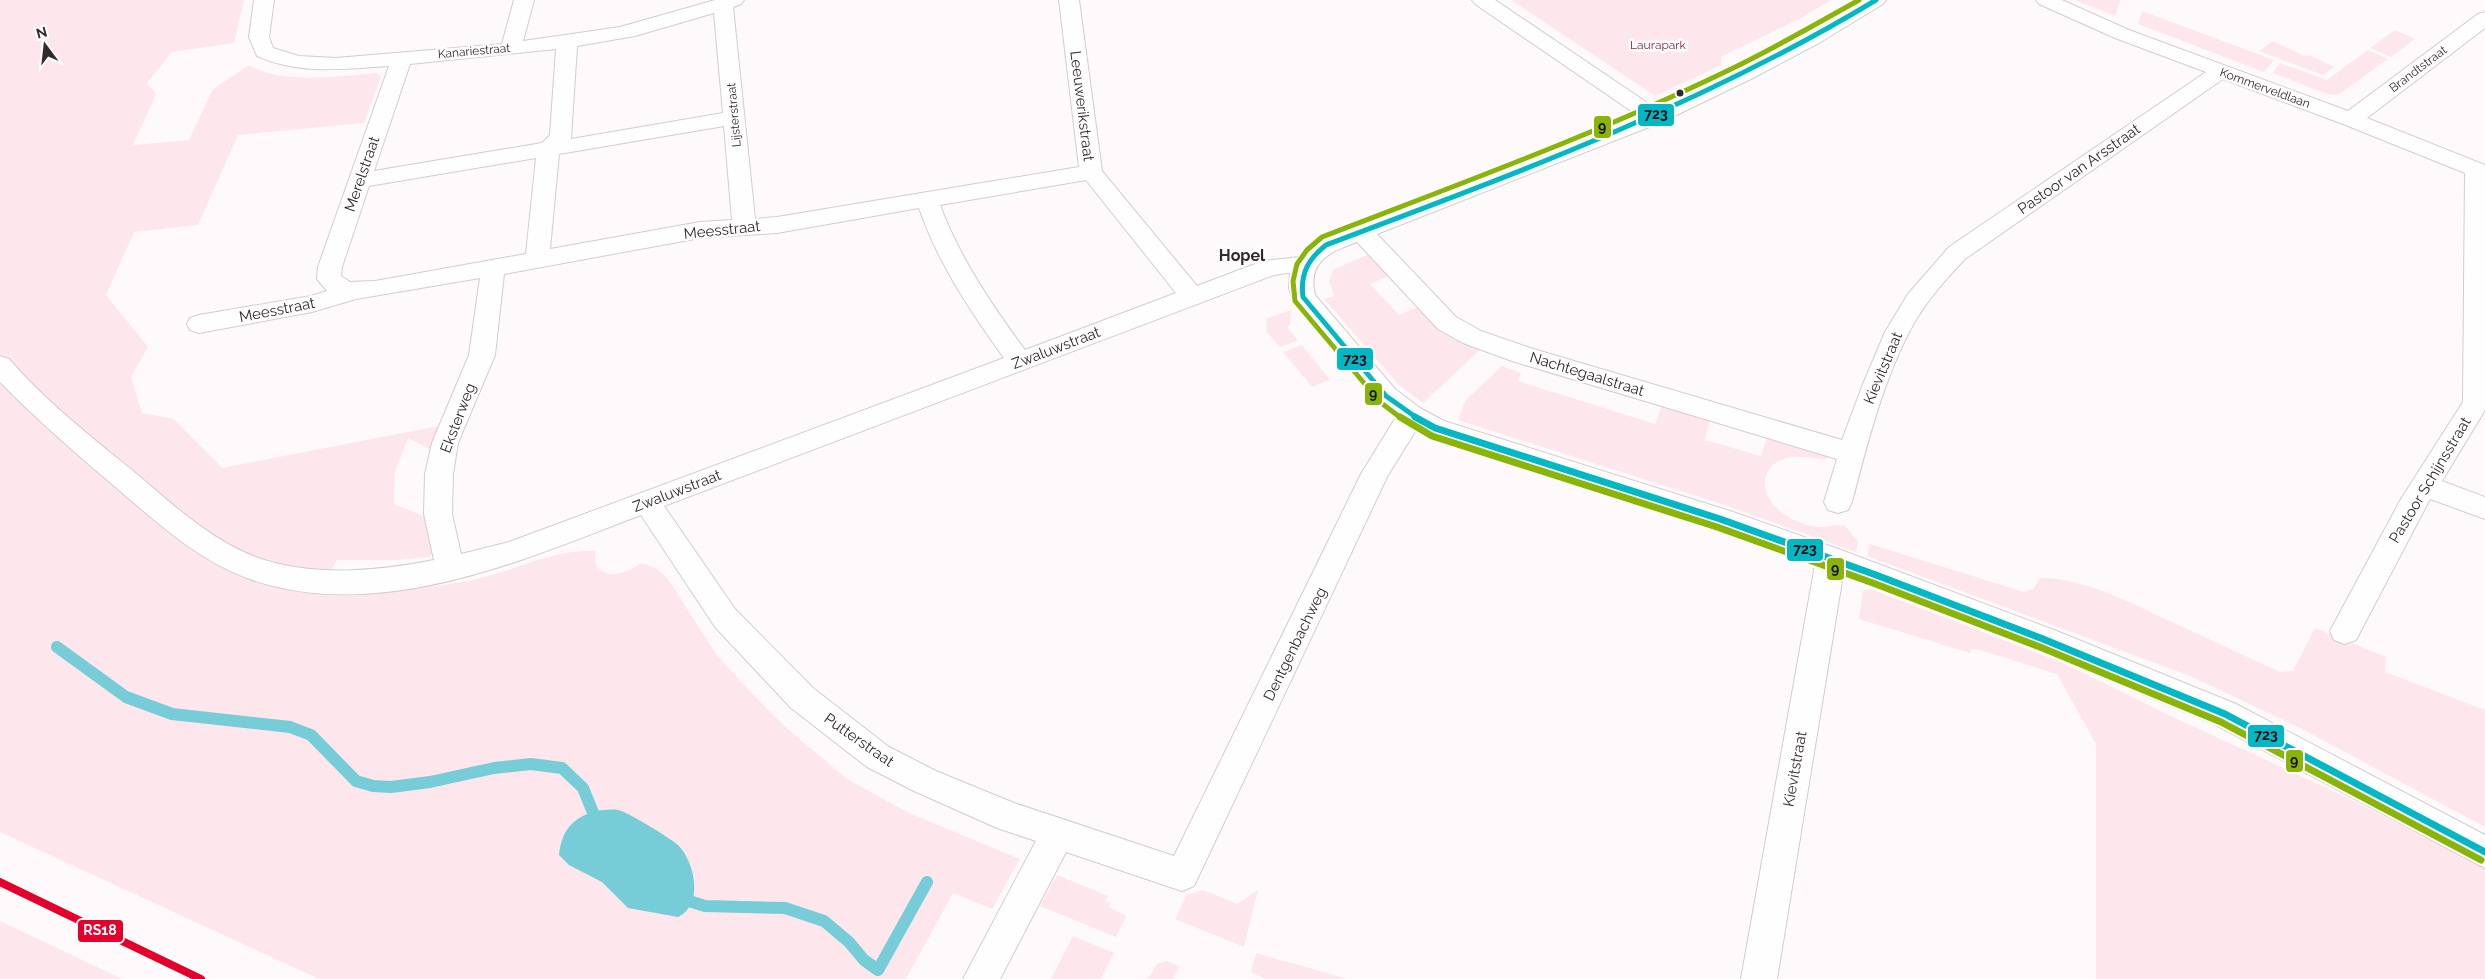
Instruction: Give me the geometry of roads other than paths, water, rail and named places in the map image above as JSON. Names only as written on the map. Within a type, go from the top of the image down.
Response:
[{"type":"street","name":"Kanariestraat","points":[[264,0],[259,38],[264,52],[278,59],[298,63],[336,64],[567,42],[677,19],[728,2]]},
{"type":"street","points":[[511,48],[524,0]]},
{"type":"street","name":"Leeuwerikstraat","points":[[1069,0],[1091,172],[1192,296]]},
{"type":"street","points":[[1482,0],[1654,117]]},
{"type":"street","points":[[1876,0],[1828,30],[1654,117],[1326,245],[1308,259],[1304,265],[1300,286],[1303,296],[1310,307],[1386,396],[1411,415],[1444,431],[1641,493],[1831,558],[2043,638],[2225,714],[2485,852]]},
{"type":"street","name":"Kommerveldlaan","points":[[2046,0],[2122,34],[2351,119],[2481,172]]},
{"type":"street","name":"Lijsterstraat","points":[[728,2],[734,118],[744,226]]},
{"type":"street","name":"Brandtstraat","points":[[2351,119],[2485,18]]},
{"type":"street","points":[[537,260],[548,150],[561,137],[567,42]]},
{"type":"street","name":"Merelstraat","points":[[346,290],[329,279],[330,267],[402,58]]},
{"type":"street","name":"Pastoor van Arsstraat","points":[[1939,271],[1957,253],[2221,71]]},
{"type":"street","points":[[360,181],[734,118]]},
{"type":"street","name":"Meesstraat","points":[[199,324],[312,304],[346,290],[493,268],[700,230],[777,225],[1091,172]]},
{"type":"street","name":"Pastoor Schijnsstraat","points":[[2345,631],[2411,507],[2476,403],[2481,172]]},
{"type":"street","points":[[927,200],[934,219],[963,275],[1020,361]]},
{"type":"street","name":"Nachtegaalstraat","points":[[1361,232],[1437,313],[1448,323],[1466,334],[1521,355],[1851,453]]},
{"type":"street","name":"Zwaluwstraat","points":[[0,365],[83,445],[168,515],[225,554],[256,569],[282,576],[346,581],[399,576],[450,568],[480,562],[531,546],[1271,267],[1286,264],[1304,265]]},
{"type":"street","name":"Eksterweg","points":[[450,568],[438,514],[439,474],[445,443],[482,355],[493,268]]},
{"type":"street","name":"Kievitstraat","points":[[1838,502],[1851,453],[1873,388],[1896,332],[1925,288],[1939,271]]},
{"type":"street","name":"Dentgenbachweg","points":[[1182,875],[1375,474],[1411,415]]},
{"type":"street","points":[[2425,486],[2485,508]]},
{"type":"street","name":"Putterstraat","points":[[647,502],[725,618],[802,698],[886,761],[925,781],[1009,817],[1059,832],[1182,875]]},
{"type":"street","name":"Kievitstraat","points":[[1759,979],[1831,558]]},
{"type":"street","points":[[982,979],[1059,832]]},
{"type":"water","points":[[602,810],[623,812],[667,837],[684,852],[689,862],[694,883],[694,893],[686,911],[678,917],[628,908],[602,882],[569,865],[559,855],[563,837],[572,824],[584,815]]},
{"type":"waterway","points":[[57,647],[126,697],[172,714],[290,727],[311,735],[356,781],[373,786],[391,787],[430,782],[494,768],[531,764],[562,768],[583,788],[598,825]]},
{"type":"waterway","points":[[676,897],[705,906],[785,908],[824,921],[849,942],[864,960],[878,970],[927,882]]},
{"type":"district","name":"Hopel","points":[[1242,255]]},
{"type":"park label","name":"Laurapark","points":[[1658,45]]}]
